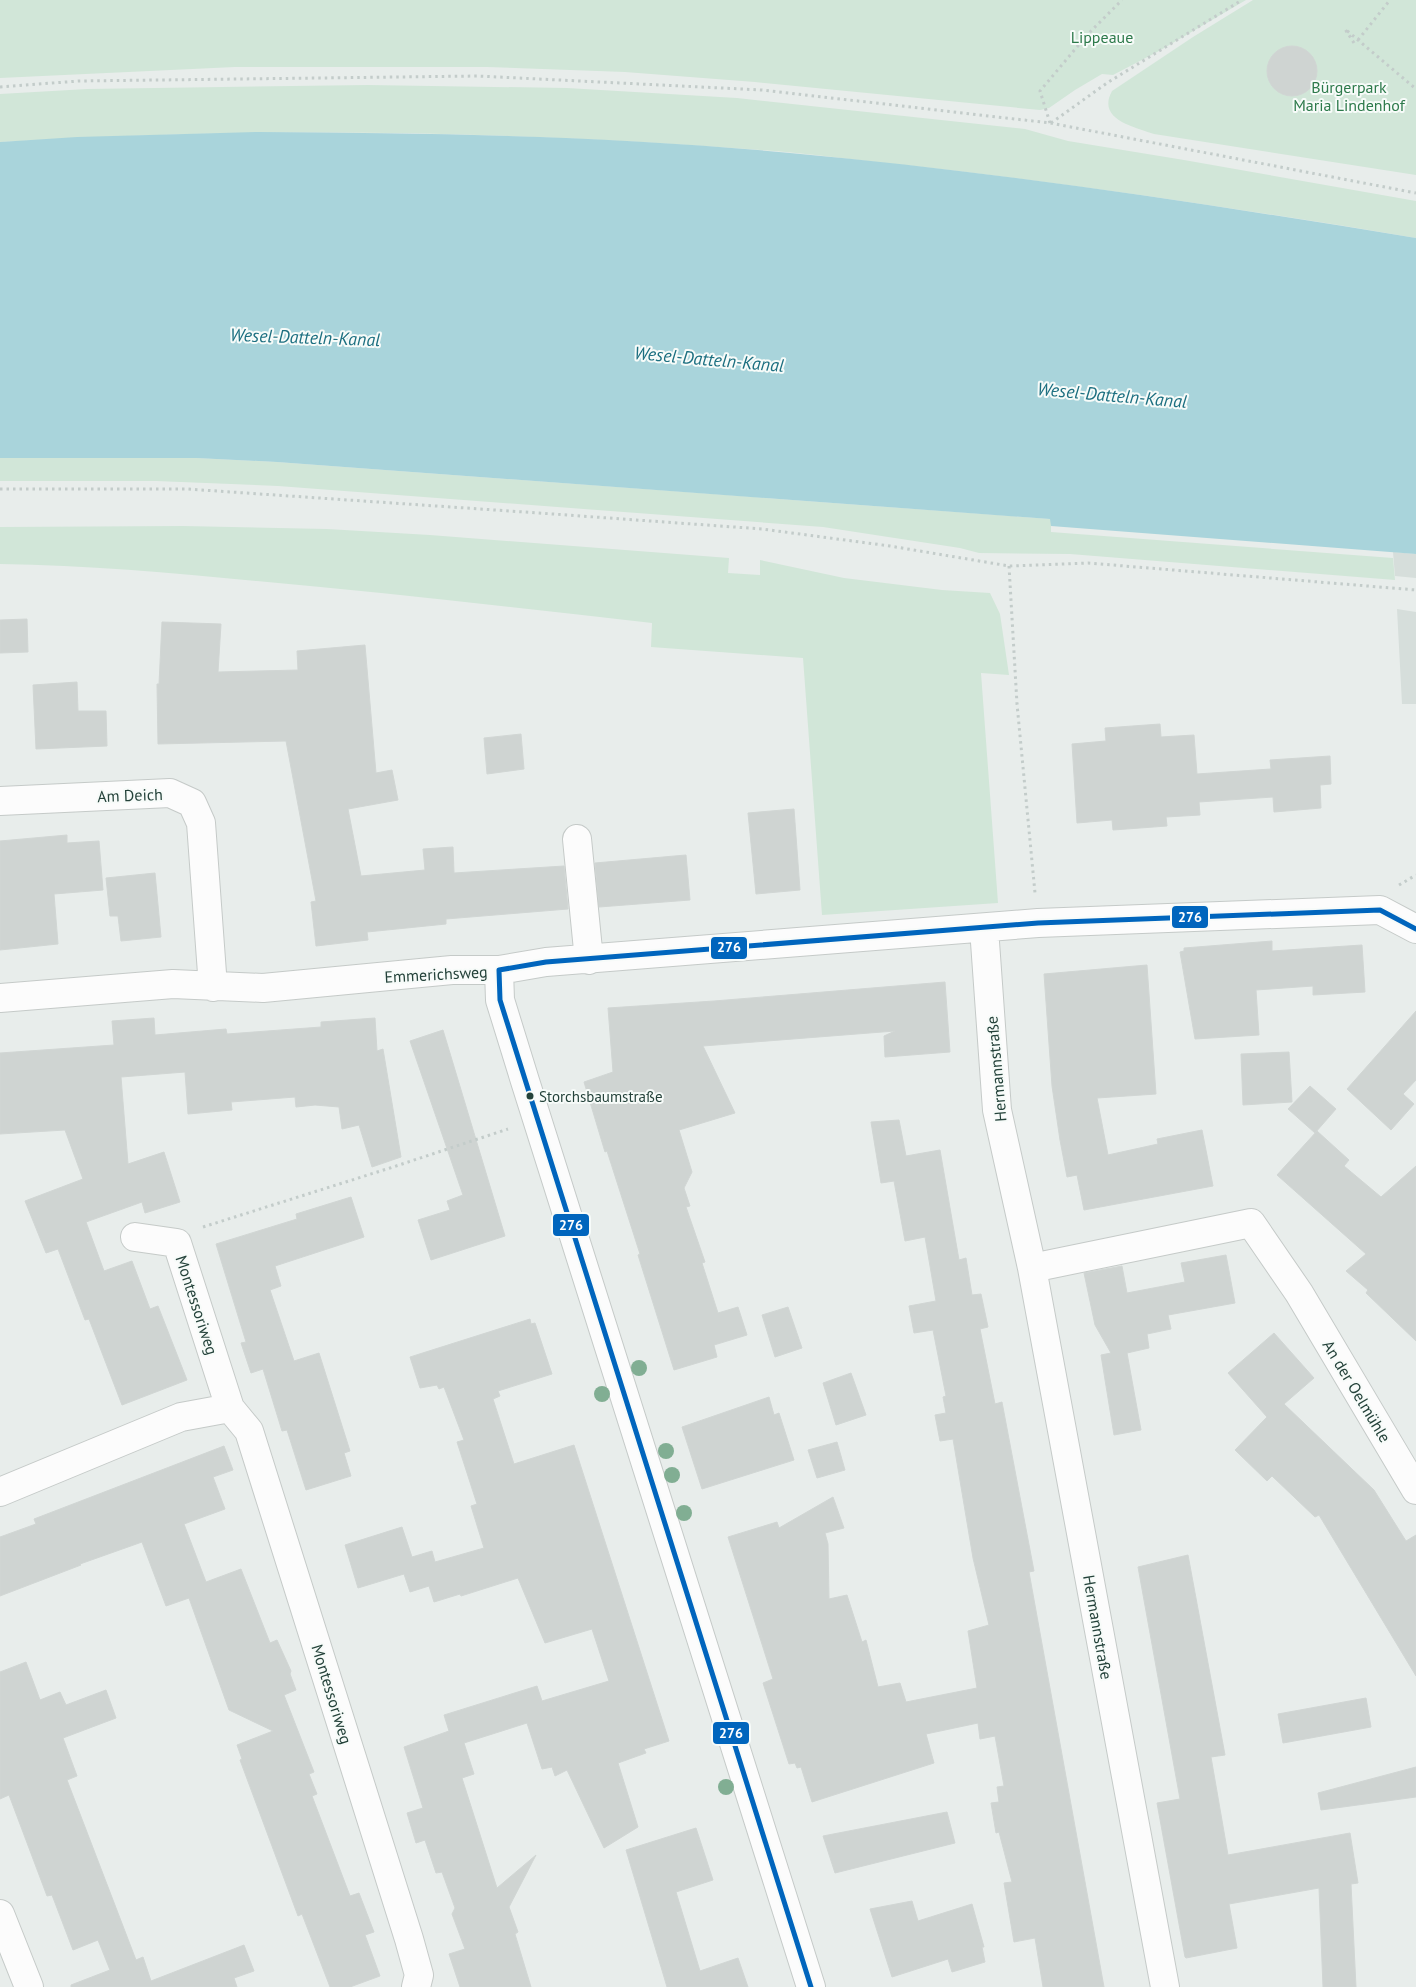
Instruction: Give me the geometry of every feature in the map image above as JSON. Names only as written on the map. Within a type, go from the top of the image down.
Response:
[{"type":"street","name":"Am Deich","points":[[0,801],[170,793],[192,803],[201,823],[212,987]]},
{"type":"street","points":[[577,839],[588,960]]},
{"type":"street","name":"Emmerichsweg","points":[[0,998],[173,984],[264,988],[452,970],[499,970],[546,962],[1038,923],[1380,910],[1416,929]]},
{"type":"street","name":"Hermannstraße","points":[[984,928],[997,1110],[1032,1268],[1165,1987]]},
{"type":"street","points":[[499,970],[500,1000],[537,1121],[811,1987]]},
{"type":"street","name":"An der Oelmühle","points":[[1032,1268],[1251,1223],[1299,1293],[1416,1490]]},
{"type":"street","name":"Montessoriweg","points":[[135,1237],[177,1243],[230,1408],[249,1430],[409,1939],[419,1974],[416,1987]]},
{"type":"street","points":[[0,1492],[181,1417],[230,1408]]},
{"type":"street","points":[[0,1914],[28,1987]]},
{"type":"path","points":[[1050,123],[1040,91],[1086,35],[1122,0]]},
{"type":"path","points":[[1050,123],[1107,83],[1242,0]]},
{"type":"path","points":[[1358,40],[1390,0]]},
{"type":"path","points":[[1354,43],[1345,29],[1416,89]]},
{"type":"path","points":[[0,87],[78,81],[478,76],[762,90],[1050,123],[1416,193]]},
{"type":"path","points":[[0,489],[187,490],[762,529],[890,546],[1009,566],[1088,564],[1416,590]]},
{"type":"path","points":[[1009,566],[1016,704],[1038,923]]},
{"type":"path","points":[[177,1243],[195,1230],[537,1121]]},
{"type":"shaded area","points":[[1393,552],[1416,554],[1416,578],[1395,576]]},
{"type":"shaded area","points":[[1397,609],[1416,612],[1416,704],[1402,704]]},
{"type":"green space","name":"Lippeaue","points":[[0,0],[1246,0],[1159,51],[1113,75],[1102,74],[1049,108],[1040,110],[755,82],[625,72],[487,67],[235,67],[0,78]]},
{"type":"green space","name":"Bürgerpark Maria Lindenhof","points":[[1253,0],[1416,0],[1416,175],[1154,134],[1120,121],[1114,116],[1109,109],[1108,101],[1112,91]]},
{"type":"green space","points":[[368,85],[567,88],[737,98],[1025,129],[1068,141],[1416,201],[1416,238],[1040,181],[786,152],[688,145],[590,139],[393,133],[196,134],[0,142],[0,94],[87,89]]},
{"type":"green space","points":[[0,458],[196,458],[277,462],[1051,519],[1051,532],[1393,558],[1395,580],[1070,554],[979,553],[960,548],[823,527],[278,486],[156,481],[0,481]]},
{"type":"green space","points":[[183,526],[327,529],[430,535],[729,558],[728,573],[760,575],[760,560],[844,578],[942,590],[990,593],[1000,614],[1009,675],[981,673],[998,903],[822,915],[803,658],[651,647],[652,623],[161,572],[0,564],[0,527]]},
{"type":"water","name":"Wesel-Datteln-Kanal","points":[[258,132],[524,136],[724,147],[790,153],[1026,179],[1416,238],[1416,554],[1051,526],[1050,519],[277,462],[196,458],[0,458],[0,142],[77,137]]},
{"type":"building","points":[[1287,46],[1297,46],[1310,53],[1317,66],[1317,76],[1310,89],[1297,96],[1287,96],[1278,92],[1271,85],[1267,76],[1267,66],[1271,57],[1278,50]]},
{"type":"building","points":[[27,619],[28,652],[0,653],[0,620]]},
{"type":"building","points":[[162,622],[221,624],[218,672],[298,670],[297,651],[365,645],[376,773],[392,770],[398,800],[348,809],[361,876],[425,870],[423,849],[453,847],[454,873],[564,866],[568,909],[446,919],[446,924],[367,932],[368,940],[316,946],[311,902],[316,901],[286,741],[158,744],[157,684],[159,684]]},
{"type":"building","points":[[77,682],[78,711],[106,711],[107,746],[36,749],[33,685]]},
{"type":"building","points":[[1160,724],[1161,737],[1194,735],[1197,774],[1271,769],[1270,760],[1330,756],[1331,784],[1320,785],[1321,808],[1274,812],[1273,797],[1199,802],[1200,815],[1166,817],[1167,826],[1113,830],[1112,820],[1077,823],[1072,744],[1106,741],[1105,728]]},
{"type":"building","points":[[521,734],[524,769],[487,774],[484,738]]},
{"type":"building","points":[[794,809],[800,890],[756,894],[748,813]]},
{"type":"building","points":[[67,835],[67,843],[99,841],[103,890],[54,894],[58,944],[0,950],[0,841]]},
{"type":"building","points":[[686,855],[690,900],[599,907],[595,863]]},
{"type":"building","points":[[155,873],[161,937],[121,941],[118,916],[110,916],[106,878]]},
{"type":"building","points":[[1272,941],[1272,951],[1362,945],[1365,992],[1313,995],[1313,986],[1256,990],[1259,1035],[1195,1039],[1180,952],[1184,951],[1184,948]]},
{"type":"building","points":[[1147,965],[1156,1094],[1097,1098],[1108,1155],[1158,1144],[1157,1139],[1202,1130],[1213,1186],[1084,1210],[1077,1175],[1067,1177],[1060,1140],[1052,1086],[1044,974]]},
{"type":"building","points":[[945,982],[950,1052],[885,1057],[884,1036],[895,1031],[703,1046],[735,1113],[679,1130],[692,1172],[684,1188],[690,1206],[686,1207],[705,1262],[702,1263],[718,1313],[738,1307],[747,1335],[714,1345],[717,1357],[674,1370],[638,1255],[640,1254],[607,1151],[605,1152],[584,1082],[613,1072],[608,1008]]},
{"type":"building","points":[[1416,1011],[1416,1080],[1403,1094],[1414,1104],[1391,1130],[1347,1089]]},
{"type":"building","points":[[154,1018],[155,1035],[226,1029],[227,1034],[321,1027],[321,1022],[375,1018],[377,1051],[383,1049],[401,1157],[372,1167],[359,1125],[342,1129],[339,1107],[315,1105],[296,1107],[295,1097],[231,1102],[232,1110],[188,1114],[185,1072],[121,1077],[128,1164],[164,1152],[180,1202],[145,1213],[142,1202],[86,1222],[104,1271],[132,1261],[150,1309],[158,1306],[187,1380],[122,1405],[89,1319],[85,1320],[58,1249],[46,1253],[25,1201],[83,1179],[65,1130],[0,1134],[0,1053],[114,1045],[112,1021]]},
{"type":"building","points":[[443,1030],[505,1236],[431,1260],[418,1220],[450,1210],[447,1201],[463,1195],[410,1041]]},
{"type":"building","points":[[1289,1052],[1292,1102],[1243,1105],[1241,1054]]},
{"type":"building","points":[[1310,1086],[1336,1109],[1315,1133],[1288,1109]]},
{"type":"building","points":[[899,1120],[906,1156],[940,1150],[959,1260],[966,1258],[972,1295],[981,1294],[988,1327],[980,1329],[995,1404],[1002,1402],[1034,1571],[1029,1572],[1104,1987],[1043,1987],[1035,1938],[1014,1942],[1004,1883],[1012,1882],[999,1832],[996,1833],[991,1803],[999,1802],[997,1787],[1004,1786],[995,1736],[980,1739],[978,1723],[926,1734],[934,1763],[812,1802],[801,1767],[797,1768],[795,1763],[789,1764],[763,1683],[773,1679],[728,1537],[777,1522],[779,1528],[833,1497],[844,1528],[825,1533],[828,1544],[829,1599],[847,1595],[862,1642],[866,1640],[878,1687],[900,1683],[906,1702],[977,1688],[968,1631],[989,1625],[973,1558],[953,1439],[940,1441],[935,1415],[946,1413],[943,1397],[946,1396],[933,1330],[914,1333],[909,1306],[936,1301],[925,1237],[905,1241],[894,1181],[881,1183],[871,1122]]},
{"type":"building","points":[[1317,1131],[1349,1160],[1344,1166],[1381,1197],[1416,1166],[1416,1341],[1366,1293],[1368,1290],[1346,1271],[1366,1254],[1277,1175]]},
{"type":"building","points":[[351,1197],[364,1237],[275,1266],[281,1286],[270,1290],[294,1361],[319,1353],[350,1451],[344,1453],[351,1476],[306,1490],[287,1430],[282,1431],[263,1369],[251,1373],[241,1343],[246,1342],[216,1244],[297,1219],[296,1214]]},
{"type":"building","points":[[1226,1255],[1235,1303],[1168,1315],[1171,1329],[1147,1334],[1149,1348],[1127,1353],[1141,1430],[1114,1435],[1101,1355],[1111,1353],[1095,1325],[1084,1273],[1122,1266],[1127,1293],[1185,1282],[1181,1263]]},
{"type":"building","points":[[788,1307],[802,1348],[775,1357],[762,1315]]},
{"type":"building","points":[[530,1319],[531,1324],[535,1323],[552,1374],[498,1391],[500,1396],[493,1399],[514,1464],[574,1445],[669,1741],[644,1749],[646,1753],[618,1763],[638,1827],[604,1848],[567,1770],[555,1776],[552,1767],[542,1769],[527,1723],[464,1743],[474,1774],[462,1778],[497,1888],[536,1855],[509,1907],[518,1932],[515,1934],[531,1987],[460,1987],[449,1954],[465,1949],[452,1914],[455,1908],[442,1872],[436,1873],[425,1840],[416,1843],[407,1813],[423,1808],[404,1747],[449,1731],[444,1715],[537,1686],[542,1701],[609,1681],[592,1629],[545,1643],[518,1578],[461,1596],[460,1594],[434,1602],[429,1586],[410,1592],[404,1574],[358,1588],[345,1545],[402,1527],[412,1557],[432,1551],[435,1562],[484,1548],[471,1506],[477,1504],[457,1442],[464,1440],[444,1387],[439,1389],[437,1385],[420,1388],[410,1357]]},
{"type":"building","points":[[1274,1333],[1314,1378],[1284,1404],[1374,1490],[1406,1541],[1416,1535],[1416,1676],[1319,1515],[1315,1517],[1272,1476],[1267,1481],[1235,1450],[1267,1417],[1228,1373]]},
{"type":"building","points":[[851,1373],[866,1415],[836,1425],[823,1383]]},
{"type":"building","points":[[769,1397],[774,1415],[779,1413],[794,1460],[702,1489],[682,1427]]},
{"type":"building","points":[[837,1442],[845,1470],[817,1478],[808,1450]]},
{"type":"building","points":[[224,1446],[233,1470],[213,1477],[225,1509],[184,1524],[206,1582],[241,1569],[270,1643],[277,1640],[291,1671],[290,1674],[296,1690],[284,1695],[314,1772],[309,1774],[317,1794],[312,1796],[350,1896],[359,1893],[374,1932],[365,1935],[380,1976],[350,1987],[330,1987],[302,1914],[298,1916],[240,1760],[242,1759],[237,1745],[273,1731],[229,1710],[189,1598],[166,1606],[142,1542],[0,1596],[0,1537],[36,1524],[34,1519]]},
{"type":"building","points":[[1188,1555],[1225,1755],[1211,1757],[1228,1855],[1350,1833],[1358,1883],[1351,1884],[1356,1987],[1323,1987],[1319,1888],[1229,1904],[1237,1948],[1185,1957],[1157,1803],[1180,1799],[1138,1567]]},
{"type":"building","points":[[26,1662],[40,1700],[60,1692],[66,1705],[106,1690],[116,1718],[63,1738],[77,1776],[67,1780],[136,1960],[143,1957],[151,1981],[244,1945],[254,1971],[234,1978],[237,1987],[71,1987],[71,1985],[110,1970],[98,1940],[73,1950],[52,1895],[47,1896],[9,1795],[0,1799],[0,1672]]},
{"type":"building","points":[[1366,1698],[1371,1727],[1283,1743],[1278,1714]]},
{"type":"building","points":[[1416,1767],[1416,1797],[1321,1810],[1318,1793]]},
{"type":"building","points":[[947,1812],[955,1843],[835,1873],[823,1836]]},
{"type":"building","points":[[696,1828],[713,1880],[676,1892],[700,1971],[738,1958],[748,1987],[667,1987],[626,1850]]},
{"type":"building","points":[[912,1901],[918,1921],[972,1904],[984,1947],[982,1947],[985,1962],[952,1972],[948,1959],[892,1977],[870,1909]]},
{"type":"transit line","name":"276","points":[[499,970],[546,962],[1038,923],[1380,910],[1416,929]]},
{"type":"transit line","name":"276","points":[[499,970],[500,1000],[811,1987]]},
{"type":"place","name":"Storchsbaumstraße","points":[[530,1096]]}]
